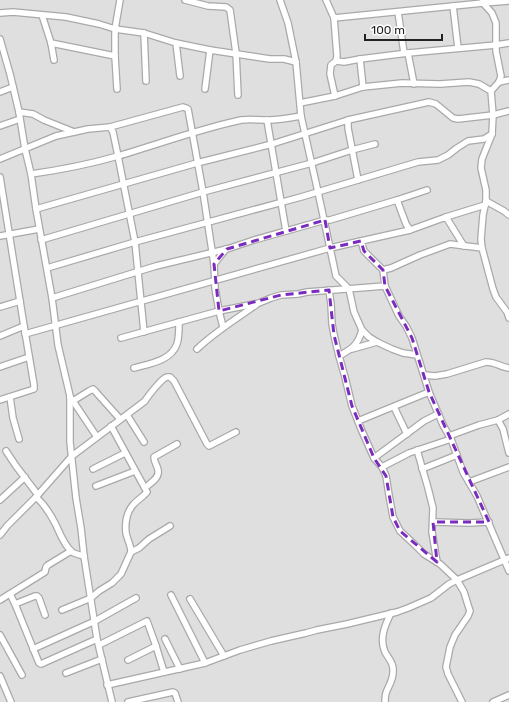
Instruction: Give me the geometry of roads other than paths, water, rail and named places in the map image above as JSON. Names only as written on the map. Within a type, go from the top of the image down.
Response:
[{"type":"street","points":[[117,89],[114,56],[115,29],[120,0]]},
{"type":"street","points":[[185,0],[194,1],[208,6],[226,7],[230,10],[236,53],[238,95]]},
{"type":"street","points":[[280,0],[288,23],[296,62],[301,113],[336,276],[349,289],[354,312],[362,330],[368,337],[398,351],[417,355]]},
{"type":"street","points":[[327,1],[334,18],[337,56],[336,61],[331,65],[330,74],[335,96]]},
{"type":"street","points":[[334,18],[453,6],[483,1],[509,2]]},
{"type":"street","points":[[483,1],[492,13],[496,23],[496,51],[501,76],[499,82],[492,91],[492,134],[482,159],[481,168],[486,190],[486,203],[481,239],[493,289],[496,297],[509,318]]},
{"type":"street","points":[[453,6],[458,48]]},
{"type":"street","points":[[0,13],[13,12],[66,17],[115,29],[144,33],[176,43],[210,50],[270,59],[284,59],[296,62]]},
{"type":"street","points":[[398,12],[414,84]]},
{"type":"street","points":[[42,15],[51,43],[54,60]]},
{"type":"street","points":[[144,33],[146,81]]},
{"type":"street","points":[[0,40],[4,59],[15,93],[25,149],[32,174],[39,229],[52,298],[58,345],[72,399],[70,442],[84,556],[98,642],[112,702]]},
{"type":"street","points":[[51,43],[114,56]]},
{"type":"street","points":[[176,43],[180,76]]},
{"type":"street","points":[[336,61],[344,62],[406,53],[509,43]]},
{"type":"street","points":[[205,89],[210,50]]},
{"type":"street","points":[[360,59],[363,87]]},
{"type":"street","points":[[499,82],[509,80]]},
{"type":"street","points":[[300,103],[335,96],[363,87],[402,83],[440,84],[469,82],[478,84],[492,91]]},
{"type":"street","points":[[0,92],[13,87]]},
{"type":"street","points":[[36,209],[197,163],[272,144],[348,120],[429,102],[436,104],[453,118],[458,119],[493,115],[509,111]]},
{"type":"street","points":[[0,159],[56,136],[88,129],[110,127],[183,107],[188,109],[203,192],[214,264],[219,311],[223,328]]},
{"type":"street","points":[[19,112],[33,114],[74,132]]},
{"type":"street","points":[[32,174],[118,156],[192,132],[241,120],[283,119],[301,113]]},
{"type":"street","points":[[0,126],[20,119]]},
{"type":"street","points":[[267,120],[286,231]]},
{"type":"street","points":[[348,120],[348,128],[358,180]]},
{"type":"street","points":[[110,127],[113,132],[135,242],[144,332]]},
{"type":"street","points":[[47,268],[135,242],[318,192],[418,162],[438,160],[468,141],[484,139],[492,134]]},
{"type":"street","points":[[41,240],[129,213],[312,163],[375,144]]},
{"type":"street","points":[[0,177],[34,386],[34,389],[0,400]]},
{"type":"street","points":[[52,298],[156,266],[212,253],[324,220],[330,220],[427,190]]},
{"type":"street","points":[[397,200],[406,224],[410,230]]},
{"type":"street","points":[[25,334],[330,248],[410,230],[486,203],[504,211],[509,215]]},
{"type":"street","points":[[446,217],[464,246]]},
{"type":"street","points":[[0,236],[39,229]]},
{"type":"street","points":[[361,241],[364,251],[383,270],[385,286],[399,316],[412,338],[429,392],[438,414],[450,438],[463,472],[478,496],[507,559],[509,571]]},
{"type":"street","points":[[383,270],[450,244],[482,248]]},
{"type":"street","points":[[214,264],[227,249]]},
{"type":"street","points":[[121,338],[219,311],[259,303],[281,295],[385,286]]},
{"type":"street","points":[[329,290],[332,324],[352,406],[374,458],[382,467],[386,476],[393,517],[400,531],[424,554],[437,562],[458,580],[464,592],[470,611],[455,635],[450,647],[446,667],[462,702]]},
{"type":"street","points":[[0,307],[20,301]]},
{"type":"street","points":[[197,349],[207,339],[259,303]]},
{"type":"street","points":[[134,368],[166,358],[174,351],[178,343],[179,322]]},
{"type":"street","points":[[0,336],[24,326]]},
{"type":"street","points":[[339,356],[351,349],[357,343],[362,330]]},
{"type":"street","points":[[351,349],[377,342]]},
{"type":"street","points":[[0,367],[29,357]]},
{"type":"street","points":[[424,375],[435,376],[447,374],[486,362],[492,362],[505,368],[509,368]]},
{"type":"street","points":[[0,535],[72,456],[145,401],[150,393],[164,378],[170,377],[209,446],[236,432]]},
{"type":"street","points":[[72,399],[93,390],[120,419]]},
{"type":"street","points":[[358,421],[429,392]]},
{"type":"street","points":[[10,397],[13,418],[19,439]]},
{"type":"street","points":[[72,399],[97,437]]},
{"type":"street","points":[[394,407],[407,434]]},
{"type":"street","points":[[374,458],[424,421],[438,414]]},
{"type":"street","points":[[382,467],[409,452],[450,438],[479,425],[498,420],[509,414]]},
{"type":"street","points":[[127,415],[144,442]]},
{"type":"street","points":[[498,420],[509,454]]},
{"type":"street","points":[[111,426],[148,492],[133,504],[128,512],[126,534],[131,552]]},
{"type":"street","points":[[145,488],[158,475],[154,457],[177,444]]},
{"type":"street","points":[[417,450],[433,508],[432,532],[437,562]]},
{"type":"street","points":[[6,451],[48,512],[70,550],[84,556]]},
{"type":"street","points":[[94,469],[126,453]]},
{"type":"street","points":[[422,469],[457,455]]},
{"type":"street","points":[[469,482],[509,467]]},
{"type":"street","points":[[96,486],[135,470]]},
{"type":"street","points":[[0,500],[25,478]]},
{"type":"street","points":[[433,522],[489,522]]},
{"type":"street","points":[[62,610],[91,598],[99,590],[112,583],[121,574],[131,552],[170,526]]},
{"type":"street","points":[[0,600],[45,572],[48,565],[70,550]]},
{"type":"street","points":[[108,685],[205,663],[271,641],[347,624],[408,608],[431,598],[449,584],[507,559]]},
{"type":"street","points":[[10,594],[39,663],[41,664],[98,642],[146,621],[164,672]]},
{"type":"street","points":[[171,595],[205,663]]},
{"type":"street","points":[[15,604],[37,596],[45,615]]},
{"type":"street","points":[[34,649],[95,621],[136,598]]},
{"type":"street","points":[[190,598],[224,656]]},
{"type":"street","points":[[385,702],[386,693],[393,676],[393,668],[391,660],[382,644],[384,626],[391,613]]},
{"type":"street","points":[[0,635],[22,675]]},
{"type":"street","points":[[165,639],[180,669]]},
{"type":"street","points":[[128,660],[156,646]]},
{"type":"street","points":[[66,673],[102,659]]},
{"type":"street","points":[[0,676],[11,702]]},
{"type":"street","points":[[128,702],[173,692],[177,696],[178,702]]},
{"type":"street","points":[[493,702],[509,695]]}]
